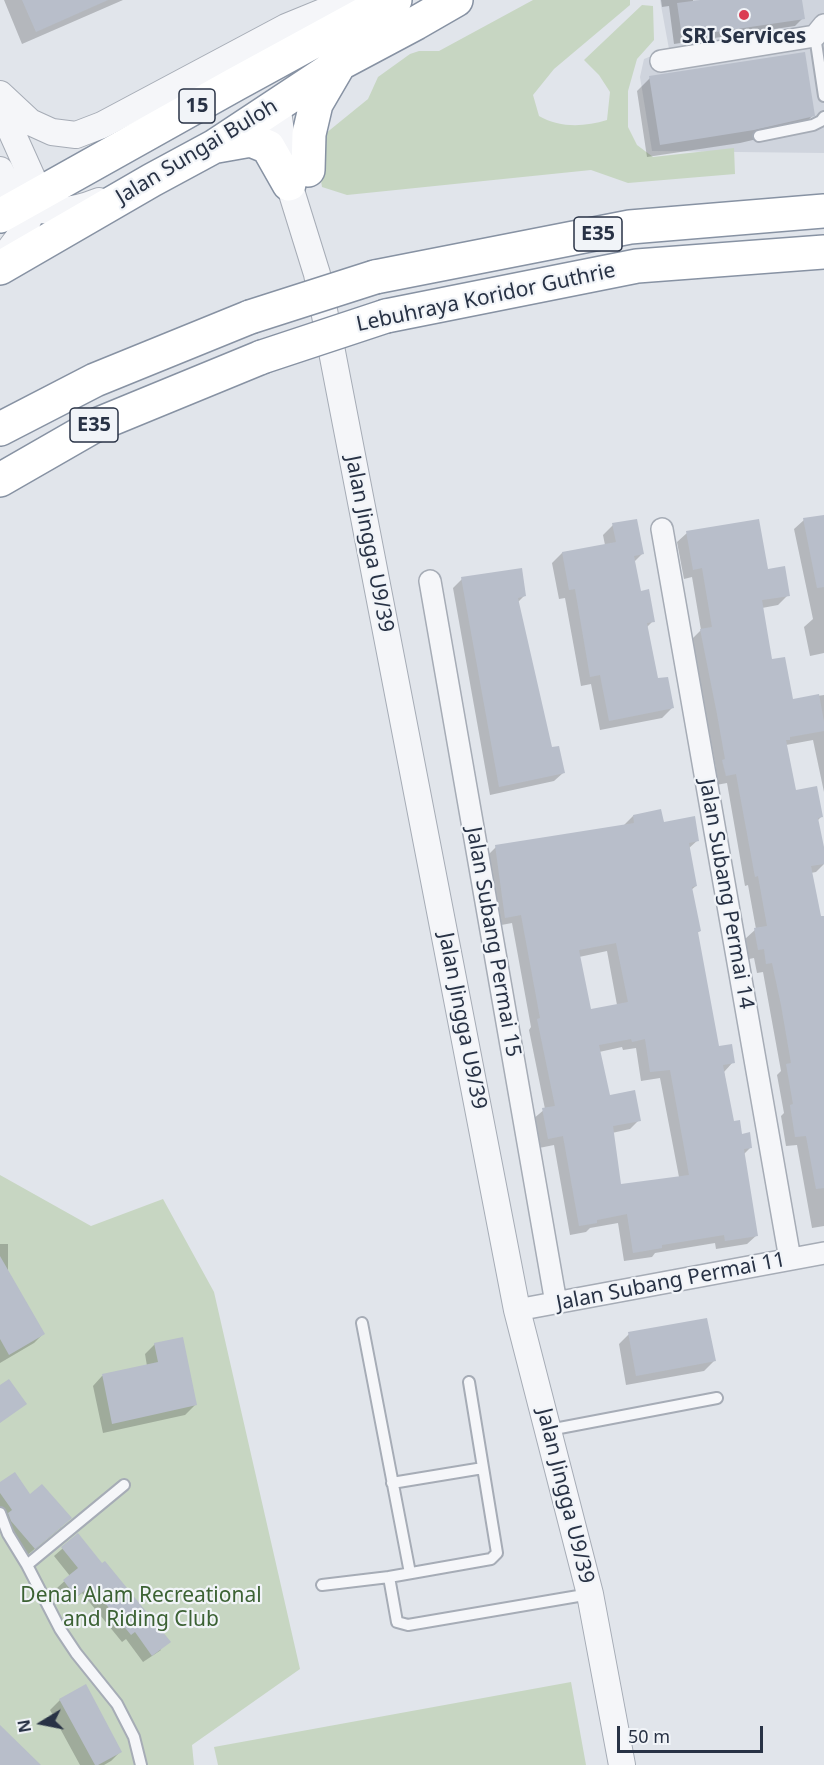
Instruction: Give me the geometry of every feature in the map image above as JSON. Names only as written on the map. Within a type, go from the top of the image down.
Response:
[{"type":"highway","name":"Jalan Sungai Buloh","points":[[22,206],[234,85],[362,7],[395,0]]},
{"type":"highway","name":"Jalan Sungai Buloh","points":[[0,268],[215,146],[282,98],[339,64],[456,0]]},
{"type":"highway","points":[[234,85],[263,87],[282,98],[301,65],[362,7]]},
{"type":"highway","points":[[299,177],[316,104],[339,64]]},
{"type":"highway","points":[[215,146],[251,140],[268,147],[299,177]]},
{"type":"highway","name":"Lebuhraya Koridor Guthrie","points":[[0,429],[95,380],[250,317],[375,277],[630,227],[824,211]]},
{"type":"highway","name":"Lebuhraya Koridor Guthrie","points":[[0,480],[94,426],[262,357],[386,316],[637,266],[824,252]]},
{"type":"street","points":[[0,94],[30,122],[52,132],[75,135],[102,125],[286,27],[330,9],[362,7]]},
{"type":"street","points":[[661,60],[819,31]]},
{"type":"street","name":"Jalan Jingga U9/39","points":[[282,98],[517,1310],[590,1594],[622,1765]]},
{"type":"street","points":[[0,106],[22,206]]},
{"type":"street","points":[[0,170],[31,219],[13,247],[0,260]]},
{"type":"street","points":[[22,206],[47,212],[77,210],[152,180]]},
{"type":"street","name":"Jalan Subang Permai 14","points":[[662,529],[790,1259]]},
{"type":"street","name":"Jalan Subang Permai 15","points":[[430,581],[556,1303]]},
{"type":"street","name":"Jalan Subang Permai 11","points":[[517,1310],[824,1253]]},
{"type":"lane","points":[[819,31],[824,96]]},
{"type":"lane","points":[[759,135],[813,125],[824,117]]},
{"type":"lane","points":[[362,1323],[410,1573]]},
{"type":"lane","points":[[322,1585],[491,1559],[497,1553],[469,1382]]},
{"type":"lane","points":[[549,1430],[717,1398]]},
{"type":"lane","points":[[392,1483],[483,1468]]},
{"type":"lane","points":[[27,1565],[124,1485]]},
{"type":"lane","points":[[0,1513],[8,1534],[60,1629],[117,1704],[134,1737],[141,1765]]},
{"type":"lane","points":[[389,1576],[397,1622],[408,1625],[590,1594]]},
{"type":"shaded area","points":[[660,0],[824,0],[824,153],[652,151],[640,77],[644,59],[669,49]]},
{"type":"green space","points":[[533,0],[630,0],[630,5],[554,69],[533,95],[539,116],[555,123],[572,125],[607,120],[610,92],[599,75],[584,60],[642,5],[653,6],[654,40],[637,59],[628,91],[628,127],[637,145],[653,157],[734,148],[735,174],[628,183],[591,170],[347,195],[322,187],[317,157],[320,138],[368,99],[378,77],[410,54],[419,51],[439,51]]},
{"type":"green space","name":"Denai Alam Recreational and Riding Club","points":[[0,1175],[91,1226],[163,1199],[214,1292],[300,1669],[192,1745],[194,1765],[0,1765]]},
{"type":"green space","points":[[571,1682],[586,1765],[218,1765],[214,1747]]},
{"type":"building","points":[[22,0],[108,0],[36,32]]},
{"type":"building","points":[[700,0],[802,0],[805,19],[682,37],[677,3]]},
{"type":"building","points":[[805,52],[815,116],[754,130],[660,145],[649,76]]},
{"type":"building","points":[[824,515],[824,587],[817,588],[803,518]]},
{"type":"building","points":[[637,519],[644,554],[634,556],[641,591],[649,589],[655,622],[647,623],[658,678],[668,677],[674,708],[609,721],[600,675],[590,677],[575,589],[569,590],[562,552],[616,542],[612,523]]},
{"type":"building","points":[[759,519],[768,569],[785,566],[790,596],[762,600],[772,659],[785,657],[793,699],[819,694],[824,722],[824,731],[790,737],[790,740],[786,740],[796,790],[817,786],[823,817],[818,818],[824,847],[824,864],[811,866],[821,916],[824,916],[824,1188],[816,1189],[806,1136],[795,1137],[790,1105],[793,1104],[786,1064],[791,1063],[772,963],[766,964],[764,949],[758,950],[754,928],[767,926],[758,876],[755,877],[736,774],[726,776],[722,760],[725,759],[700,629],[712,627],[702,568],[693,570],[686,531]]},
{"type":"building","points":[[522,568],[526,596],[518,598],[552,747],[559,746],[565,773],[499,787],[461,577]]},
{"type":"building","points":[[661,809],[664,822],[695,816],[699,841],[689,843],[697,886],[692,887],[701,931],[698,932],[719,1046],[732,1044],[735,1063],[723,1065],[734,1121],[740,1120],[742,1134],[750,1132],[752,1148],[744,1149],[758,1236],[725,1241],[724,1235],[662,1245],[662,1248],[633,1253],[627,1214],[579,1226],[563,1136],[548,1139],[542,1108],[555,1106],[537,1019],[540,1018],[521,915],[505,918],[495,845],[634,823],[633,815]],"holes":[[[616,943],[628,1002],[591,1009],[579,950]],[[631,1039],[632,1042],[645,1039],[650,1072],[670,1070],[689,1175],[621,1184],[613,1126],[641,1121],[635,1090],[610,1095],[599,1045]]]},
{"type":"building","points":[[0,1256],[45,1334],[9,1355],[0,1339]]},
{"type":"building","points":[[707,1318],[716,1361],[636,1376],[628,1332]]},
{"type":"building","points":[[183,1337],[197,1405],[112,1424],[102,1374],[158,1362],[154,1343]]},
{"type":"building","points":[[9,1379],[27,1404],[0,1423],[0,1385]]},
{"type":"building","points":[[15,1472],[30,1494],[42,1484],[72,1518],[35,1549],[11,1521],[8,1513],[12,1510],[0,1493],[0,1482]]},
{"type":"building","points":[[78,1533],[102,1563],[105,1561],[171,1642],[152,1656],[135,1632],[131,1635],[91,1586],[76,1597],[63,1580],[78,1568],[61,1547]]},
{"type":"building","points":[[86,1684],[122,1752],[98,1765],[95,1765],[59,1699]]},
{"type":"building","points":[[0,1725],[41,1765],[0,1765]]},
{"type":"place","name":"SRI Services","points":[[744,15]]}]
